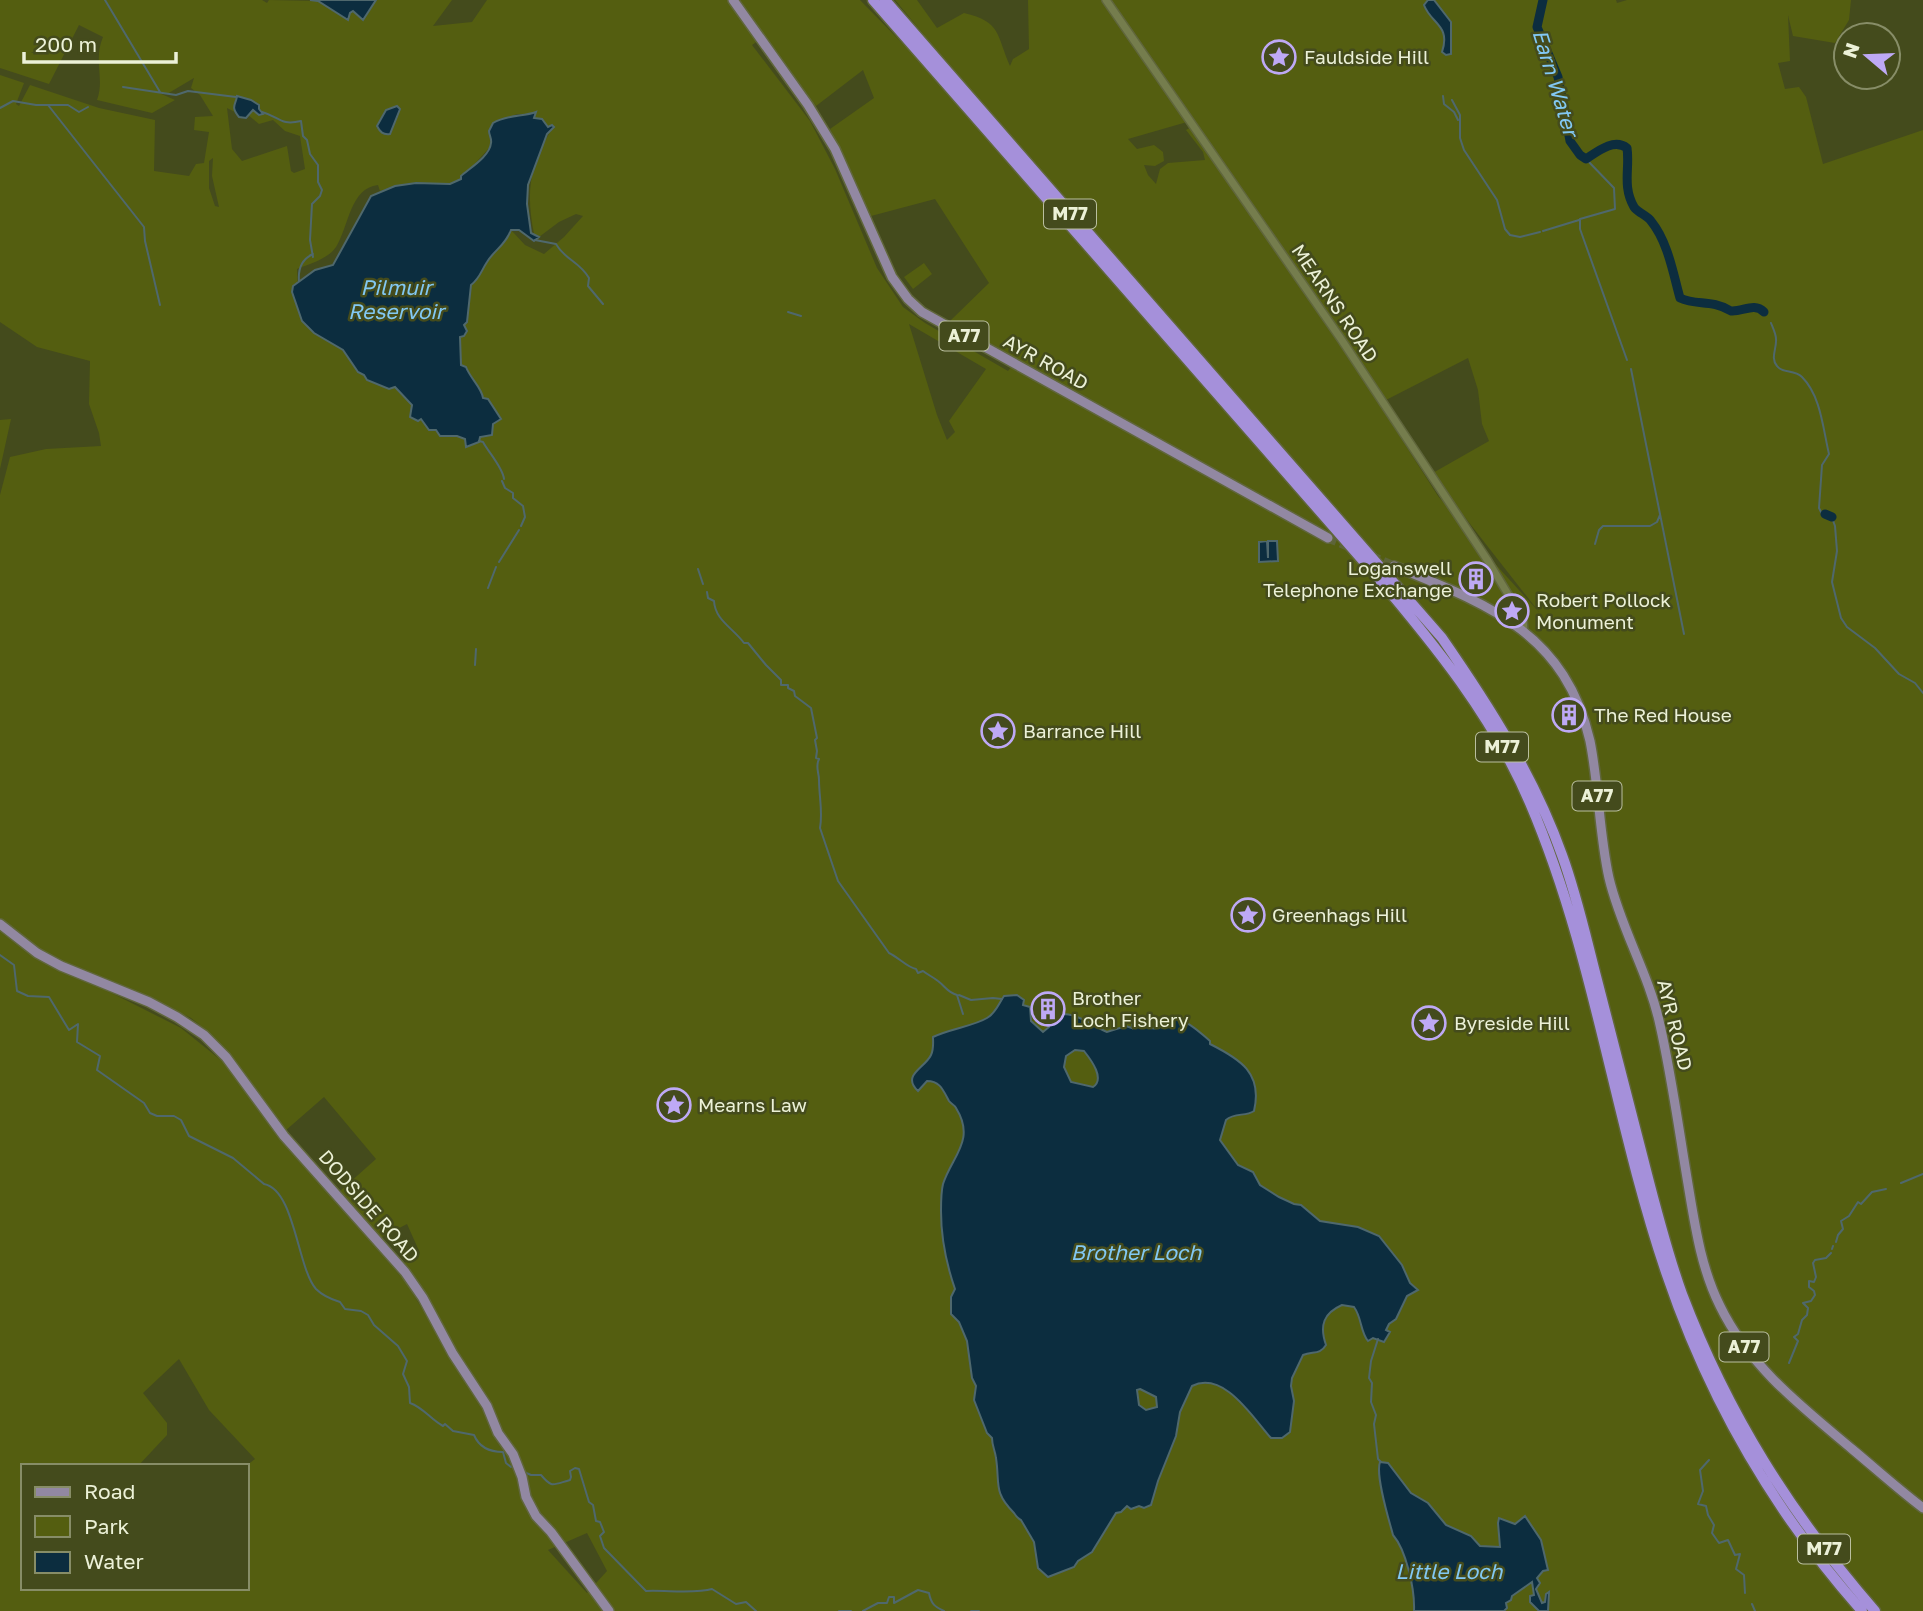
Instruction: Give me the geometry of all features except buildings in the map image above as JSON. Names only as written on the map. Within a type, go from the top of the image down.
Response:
[{"type":"highway","name":"M77","points":[[873,0],[1416,622],[1466,689],[1498,738],[1529,801],[1553,859],[1572,917],[1643,1193],[1674,1296],[1692,1343],[1714,1392],[1808,1545],[1862,1611]]},
{"type":"highway","name":"M77","points":[[887,0],[1442,638],[1506,734],[1537,795],[1562,854],[1582,917],[1664,1237],[1682,1292],[1712,1365],[1763,1470]]},
{"type":"highway","name":"M77","points":[[1773,1486],[1875,1611]]},
{"type":"main road","name":"AYR ROAD","points":[[733,0],[808,105],[835,149],[892,277],[908,299],[922,312],[1328,538]]},
{"type":"main road","name":"AYR ROAD","points":[[1394,566],[1498,611],[1524,631],[1555,664],[1571,689],[1584,718],[1590,744],[1609,877],[1660,1023],[1699,1249],[1721,1308],[1746,1350],[1790,1396],[1923,1508]]},
{"type":"main road","name":"DODSIDE ROAD","points":[[0,924],[37,953],[61,966],[149,1002],[177,1017],[204,1035],[226,1058],[284,1136],[405,1272],[423,1298],[453,1354],[487,1406],[498,1433],[513,1454],[522,1476],[526,1497],[536,1516],[551,1532],[609,1611]]},
{"type":"street","name":"MEARNS ROAD","points":[[1107,0],[1371,384],[1488,561],[1522,619],[1524,631]]},
{"type":"green space","points":[[0,0],[262,0],[267,3],[269,0],[318,1],[348,20],[353,11],[363,19],[376,0],[452,0],[433,26],[472,22],[487,0],[860,0],[905,46],[924,35],[895,0],[917,0],[937,28],[964,13],[985,21],[996,31],[1010,66],[1013,59],[1029,49],[1028,0],[1616,0],[1617,3],[1627,0],[1851,0],[1848,21],[1832,21],[1832,42],[1793,36],[1788,15],[1790,61],[1778,63],[1785,89],[1799,87],[1806,97],[1823,164],[1923,130],[1923,1611],[0,1611],[0,495],[10,457],[46,449],[101,446],[89,404],[90,361],[37,347],[0,322],[0,75],[24,83],[16,104],[19,106],[30,85],[99,108],[155,120],[154,171],[189,176],[196,164],[204,163],[209,132],[194,130],[195,117],[213,116],[200,95],[191,88],[194,78],[167,94],[157,92],[175,100],[152,113],[97,100],[100,85],[99,54],[103,37],[79,25],[49,84],[0,68]],"holes":[[[762,38],[816,106],[863,70],[874,98],[830,129],[871,216],[935,199],[989,283],[950,321],[1016,361],[1008,371],[925,323],[903,307],[877,268],[835,169],[810,121],[752,45]],[[1171,86],[1386,400],[1468,358],[1478,390],[1482,424],[1489,441],[1431,474],[1539,612],[1438,496],[1333,332],[1191,127],[1186,130],[1203,152],[1205,160],[1168,163],[1160,169],[1156,184],[1148,175],[1144,165],[1155,166],[1164,161],[1163,152],[1154,145],[1137,149],[1128,139],[1187,122],[1165,89]],[[236,99],[262,113],[253,110],[248,115],[259,124],[273,120],[285,131],[300,136],[305,169],[294,173],[291,171],[287,146],[242,161],[232,149],[227,108],[235,112]],[[517,114],[532,114],[534,118],[545,122],[550,132],[538,157],[531,181],[530,206],[534,234],[539,237],[559,222],[576,214],[583,216],[544,254],[525,245],[511,230],[298,291],[297,269],[318,261],[333,251],[361,193],[378,185],[380,191],[410,183],[452,183],[461,179],[490,147],[489,131],[493,123]],[[213,158],[212,176],[219,207],[215,206],[209,188],[209,161]],[[909,324],[986,369],[949,421],[955,432],[947,440]],[[115,982],[191,1018],[205,1030],[254,1086],[285,1131],[324,1097],[376,1159],[339,1192],[378,1239],[407,1224],[420,1253],[403,1264],[428,1298],[485,1410],[405,1281],[288,1147],[227,1065],[181,1028],[96,985]],[[587,1533],[607,1571],[587,1593],[548,1550]]]},
{"type":"green space","points":[[924,263],[932,274],[913,289],[904,277]]},
{"type":"green space","points":[[11,419],[0,469],[0,420]]},
{"type":"water","points":[[310,0],[376,0],[363,20],[353,11],[348,20],[318,1]]},
{"type":"water","points":[[1428,0],[1434,0],[1451,22],[1451,54],[1442,52],[1444,36],[1424,5]]},
{"type":"water","points":[[237,96],[259,105],[263,114],[259,115],[253,110],[246,118],[239,117],[234,108]]},
{"type":"water","points":[[397,106],[400,109],[390,134],[384,133],[377,126],[386,110]]},
{"type":"water","name":"Pilmuir Reservoir","points":[[536,112],[534,118],[542,119],[548,127],[554,127],[547,134],[528,185],[527,204],[531,233],[539,237],[534,241],[519,230],[511,230],[471,285],[467,322],[464,325],[467,331],[460,337],[461,365],[466,367],[483,398],[488,399],[501,419],[493,424],[492,435],[480,437],[479,442],[466,447],[465,439],[440,436],[436,430],[429,430],[421,419],[418,421],[410,417],[412,405],[395,387],[389,389],[367,380],[343,350],[314,333],[302,321],[292,292],[293,286],[315,270],[333,265],[371,196],[395,186],[416,183],[450,184],[461,179],[490,148],[489,131],[493,123],[504,118]]},
{"type":"water","points":[[1267,541],[1268,558],[1268,541],[1277,541],[1278,561],[1259,562],[1259,542]]},
{"type":"water","name":"Brother Loch","points":[[1017,995],[1024,1000],[1023,1005],[1030,1007],[1031,1021],[1043,1032],[1049,1027],[1051,1015],[1055,1019],[1054,1015],[1062,1014],[1075,1016],[1107,1032],[1126,1026],[1132,1028],[1132,1024],[1159,1028],[1172,1018],[1192,1027],[1210,1041],[1210,1044],[1231,1055],[1252,1077],[1256,1098],[1254,1111],[1226,1120],[1220,1140],[1238,1165],[1253,1172],[1260,1185],[1279,1197],[1301,1205],[1320,1221],[1358,1227],[1379,1236],[1402,1265],[1410,1283],[1418,1290],[1407,1296],[1396,1319],[1386,1330],[1390,1332],[1384,1342],[1373,1338],[1368,1341],[1354,1307],[1342,1305],[1327,1316],[1323,1326],[1326,1345],[1319,1352],[1303,1355],[1292,1378],[1294,1401],[1290,1432],[1282,1438],[1271,1438],[1237,1398],[1226,1390],[1204,1383],[1192,1386],[1180,1412],[1176,1436],[1151,1505],[1131,1509],[1127,1506],[1116,1513],[1092,1552],[1074,1567],[1048,1577],[1038,1568],[1034,1542],[1000,1493],[992,1438],[987,1433],[974,1400],[976,1386],[972,1378],[967,1341],[959,1322],[951,1314],[951,1297],[955,1289],[943,1241],[941,1198],[943,1184],[963,1139],[962,1119],[938,1084],[927,1081],[918,1091],[912,1080],[931,1055],[933,1037],[987,1018],[1004,996]],"holes":[[[1075,1050],[1084,1051],[1096,1070],[1098,1079],[1093,1087],[1071,1082],[1064,1067],[1066,1056]],[[1137,1390],[1156,1397],[1157,1407],[1146,1410],[1139,1405]]]},
{"type":"water","name":"Little Loch","points":[[1380,1462],[1388,1463],[1411,1493],[1428,1503],[1446,1525],[1471,1536],[1480,1546],[1500,1547],[1499,1518],[1515,1524],[1525,1516],[1541,1540],[1548,1570],[1543,1571],[1537,1578],[1540,1583],[1536,1589],[1542,1603],[1549,1592],[1548,1611],[1539,1611],[1530,1602],[1530,1596],[1534,1595],[1532,1582],[1512,1596],[1504,1611],[1414,1611],[1409,1570],[1393,1535],[1383,1498],[1379,1477]]},
{"type":"waterway","points":[[105,0],[160,92]]},
{"type":"waterway","name":"Earn Water","points":[[1543,0],[1537,27],[1558,77],[1570,141],[1586,159],[1611,145],[1627,148],[1627,184],[1630,199],[1636,209],[1651,221],[1662,238],[1680,298],[1717,305],[1731,311],[1756,308],[1764,312]]},
{"type":"waterway","points":[[123,87],[176,95],[188,91],[236,97]]},
{"type":"waterway","points":[[1443,96],[1444,104],[1454,112],[1458,120]]},
{"type":"waterway","points":[[1452,100],[1460,115],[1460,138],[1464,150],[1497,200],[1505,229],[1510,235],[1520,237],[1540,232]]},
{"type":"waterway","points":[[0,108],[13,101],[36,105],[68,105],[79,112],[88,107]]},
{"type":"waterway","points":[[48,105],[144,227],[160,305]]},
{"type":"waterway","points":[[262,112],[284,122],[301,121],[303,136],[318,165],[318,182],[322,190],[312,204],[310,240],[313,257]]},
{"type":"waterway","points":[[1586,159],[1614,188],[1615,209],[1580,219],[1580,229],[1627,360]]},
{"type":"waterway","points":[[1543,231],[1579,220]]},
{"type":"waterway","points":[[535,240],[556,244],[585,272],[589,278],[588,286],[603,304]]},
{"type":"waterway","points":[[299,281],[302,265],[313,254]]},
{"type":"waterway","points":[[788,312],[801,316]]},
{"type":"waterway","name":"Earn Water","points":[[1771,323],[1776,337],[1775,363],[1782,370],[1802,377],[1813,394],[1820,413],[1829,454],[1822,465],[1819,508],[1822,514],[1831,515],[1835,526],[1837,551],[1832,582],[1841,618],[1847,627],[1875,648],[1899,674],[1915,683],[1923,693]]},
{"type":"waterway","points":[[1631,369],[1684,634]]},
{"type":"waterway","points":[[479,441],[483,442],[504,479]]},
{"type":"waterway","points":[[502,481],[505,488],[513,493],[513,498],[523,506],[525,517],[521,526]]},
{"type":"waterway","name":"Earn Water","points":[[1825,514],[1832,517]]},
{"type":"waterway","points":[[1595,544],[1603,526],[1650,526],[1657,522],[1660,515]]},
{"type":"waterway","points":[[499,562],[519,530]]},
{"type":"waterway","points":[[488,588],[496,567]]},
{"type":"waterway","points":[[698,569],[703,584]]},
{"type":"waterway","points":[[707,592],[725,624],[744,643],[748,643],[781,680],[781,685],[788,685],[795,696],[811,708],[817,738],[816,758],[819,759],[817,767],[820,828],[838,881],[889,953],[916,969],[918,973],[923,971],[957,995],[963,1014]]},
{"type":"waterway","points":[[475,665],[476,649]]},
{"type":"waterway","points":[[0,955],[14,965],[17,991],[28,996],[49,997],[69,1030],[78,1024],[77,1042],[100,1056],[97,1070],[144,1103],[150,1113],[157,1116],[174,1116],[181,1120],[189,1136],[233,1158],[274,1189],[289,1214],[304,1264],[316,1289],[340,1302],[345,1309],[361,1311],[368,1315],[374,1325],[398,1346],[407,1361],[403,1374],[409,1387],[410,1403],[443,1426],[445,1424],[453,1431],[474,1435],[486,1448],[503,1452],[506,1463],[511,1467]]},
{"type":"waterway","points":[[959,995],[971,1000],[1002,999]]},
{"type":"waterway","points":[[1901,1183],[1923,1174]]},
{"type":"waterway","points":[[1836,1242],[1843,1229],[1841,1221],[1849,1216],[1858,1202],[1861,1204],[1872,1192],[1886,1189]]},
{"type":"waterway","points":[[1789,1363],[1798,1341],[1794,1337],[1807,1315],[1808,1308],[1803,1303],[1811,1301],[1815,1295],[1809,1287],[1809,1281],[1814,1282],[1816,1277],[1813,1263],[1831,1253]]},
{"type":"waterway","points":[[1378,1339],[1369,1378],[1372,1383],[1371,1402],[1376,1415],[1374,1424],[1378,1459],[1381,1462]]},
{"type":"waterway","points":[[1709,1460],[1700,1470],[1703,1491],[1698,1504],[1706,1506],[1714,1525],[1712,1533],[1719,1543],[1728,1540],[1735,1555],[1740,1554],[1736,1569],[1744,1575],[1745,1593]]},
{"type":"waterway","points":[[524,1472],[541,1475],[553,1484],[570,1480],[570,1471],[579,1469],[589,1502],[593,1505],[596,1521],[600,1522],[604,1532],[600,1536],[604,1548],[646,1591],[689,1592],[712,1589],[736,1604],[746,1602],[756,1611]]},
{"type":"waterway","points":[[863,1611],[878,1603],[887,1603],[889,1597],[894,1597],[894,1603],[918,1590],[929,1593],[934,1605],[944,1611]]},
{"type":"waterway","points":[[1752,1604],[1755,1611]]},
{"type":"waterway","points":[[839,1611],[851,1611]]},
{"type":"waterway","points":[[971,1611],[979,1611]]},
{"type":"tunnel","points":[[1328,538],[1352,548]]},
{"type":"tunnel","points":[[1371,556],[1394,566]]},
{"type":"place","name":"Fauldside Hill","points":[[1279,57]]},
{"type":"place","name":"Loganswell Telephone Exchange","points":[[1476,579]]},
{"type":"place","name":"Robert Pollock Monument","points":[[1512,611]]},
{"type":"place","name":"The Red House","points":[[1569,715]]},
{"type":"place","name":"Barrance Hill","points":[[998,731]]},
{"type":"place","name":"Greenhags Hill","points":[[1248,915]]},
{"type":"place","name":"Brother Loch Fishery","points":[[1048,1009]]},
{"type":"place","name":"Byreside Hill","points":[[1429,1023]]},
{"type":"place","name":"Mearns Law","points":[[674,1105]]}]
